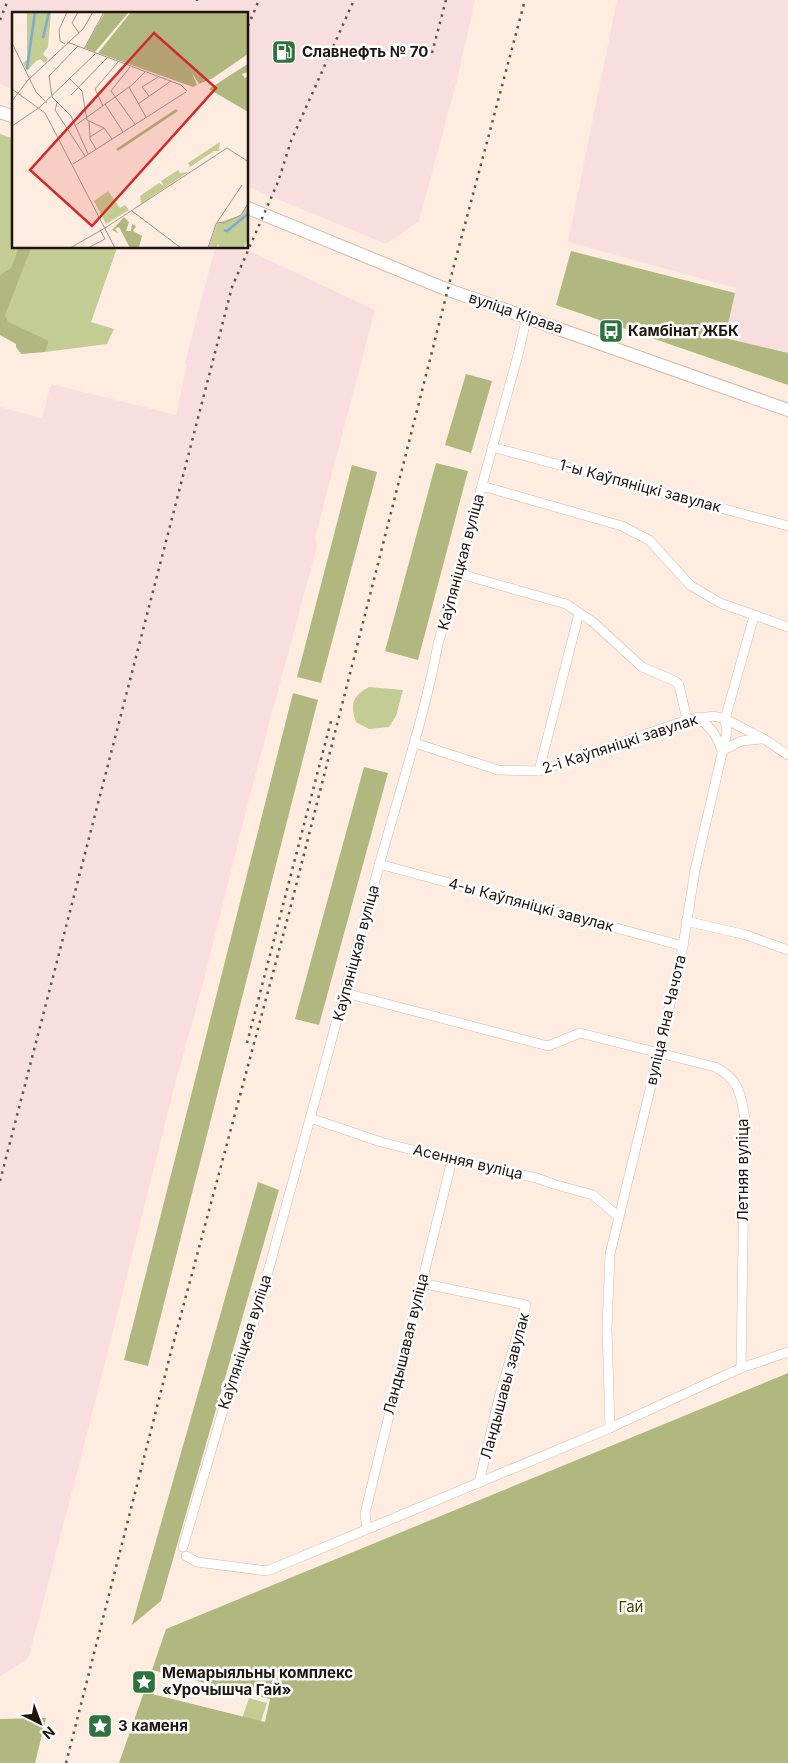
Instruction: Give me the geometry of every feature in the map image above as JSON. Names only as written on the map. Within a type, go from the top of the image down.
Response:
[{"type":"main road","points":[[0,112],[12,116]]},
{"type":"main road","name":"вуліца Кірава","points":[[249,208],[443,288],[527,316],[788,410]]},
{"type":"street","name":"Каўпяніцкая вуліца","points":[[367,1529],[267,1571],[197,1562],[184,1552],[228,1392],[250,1337],[379,864],[415,742],[431,683],[438,644],[518,355],[527,316]]},
{"type":"street","name":"1-ы Каўпяніцкі завулак","points":[[492,447],[788,526]]},
{"type":"street","points":[[482,486],[622,526],[649,540],[690,585],[720,603],[788,627]]},
{"type":"street","points":[[457,574],[566,604],[592,622],[642,668],[675,681],[679,685],[687,720]]},
{"type":"street","points":[[539,771],[579,613]]},
{"type":"street","name":"вуліца Яна Чачота","points":[[610,1428],[607,1328],[610,1254],[683,946],[695,870],[727,732],[725,719],[754,616]]},
{"type":"street","name":"2-і Каўпяніцкі завулак","points":[[415,742],[498,770],[539,771],[696,717],[714,716],[725,719],[764,739],[788,755]]},
{"type":"street","points":[[696,717],[718,737],[722,751],[741,742],[764,739]]},
{"type":"street","name":"4-ы Каўпяніцкі завулак","points":[[379,864],[683,946]]},
{"type":"street","points":[[686,922],[746,935],[788,950]]},
{"type":"street","name":"Летняя вуліца","points":[[345,993],[548,1046],[580,1033],[715,1068],[727,1074],[736,1083],[745,1119],[741,1368]]},
{"type":"street","name":"Асенняя вуліца","points":[[310,1118],[381,1142],[452,1160],[537,1178],[593,1195],[619,1217]]},
{"type":"street","name":"Ландышавая вуліца","points":[[367,1529],[365,1513],[452,1160]]},
{"type":"street","name":"Ландышавы завулак","points":[[421,1284],[526,1305],[498,1398],[479,1483]]},
{"type":"street","points":[[367,1529],[610,1428],[741,1368],[788,1352]]},
{"type":"shaded area","points":[[0,0],[475,0],[457,80],[419,221],[386,244],[249,187],[249,12],[12,12],[12,89],[0,84]]},
{"type":"shaded area","points":[[617,0],[788,0],[788,353],[725,338],[736,288],[568,242]]},
{"type":"shaded area","points":[[215,249],[245,249],[375,310],[315,538],[317,546],[252,787],[29,1656],[26,1660],[0,1676],[0,407],[42,418],[51,384],[176,415],[187,365],[185,363]]},
{"type":"green space","points":[[0,134],[12,138],[12,249],[117,249],[91,322],[114,329],[107,344],[45,352],[49,341],[0,335]]},
{"type":"green space","points":[[19,249],[31,249],[5,315],[8,322],[49,341],[45,352],[21,354],[16,344],[0,335],[0,275],[11,268]]},
{"type":"green space","points":[[571,251],[735,293],[725,338],[788,353],[788,385],[556,305]]},
{"type":"green space","points":[[466,374],[492,381],[471,453],[445,445]]},
{"type":"green space","points":[[436,463],[468,471],[418,660],[385,651]]},
{"type":"green space","points":[[352,465],[377,472],[321,683],[297,677]]},
{"type":"green space","points":[[369,687],[403,690],[396,716],[389,727],[369,729],[356,722],[353,711],[354,702],[363,690]]},
{"type":"green space","points":[[293,693],[318,700],[148,1366],[124,1360]]},
{"type":"green space","points":[[364,767],[388,773],[319,1025],[295,1019]]},
{"type":"green space","points":[[258,1182],[279,1190],[161,1601],[132,1625]]},
{"type":"green space","name":"Гай","points":[[788,1373],[788,1763],[119,1763],[144,1692],[265,1722],[270,1699],[152,1670],[166,1629]]},
{"type":"green space","points":[[249,1698],[267,1703],[260,1724],[242,1719]]},
{"type":"green space","points":[[46,1718],[35,1763],[0,1763],[0,1719]]},
{"type":"railway","points":[[0,20],[8,0]]},
{"type":"railway","points":[[249,24],[259,0]]},
{"type":"railway","points":[[249,248],[278,182],[291,141],[354,0]]},
{"type":"railway","points":[[432,53],[446,0]]},
{"type":"railway","points":[[66,1763],[172,1348],[288,917],[453,269],[525,0]]},
{"type":"railway","points":[[0,1181],[232,287],[249,249]]},
{"type":"railway","points":[[247,1043],[331,721]]},
{"type":"place","name":"Славнефть № 70","points":[[284,52]]},
{"type":"place","name":"Камбінат ЖБК","points":[[611,331]]},
{"type":"place","name":"Мемарыяльны комплекс «Урочышча Гай»","points":[[144,1682]]},
{"type":"place","name":"3 каменя","points":[[100,1726]]}]
